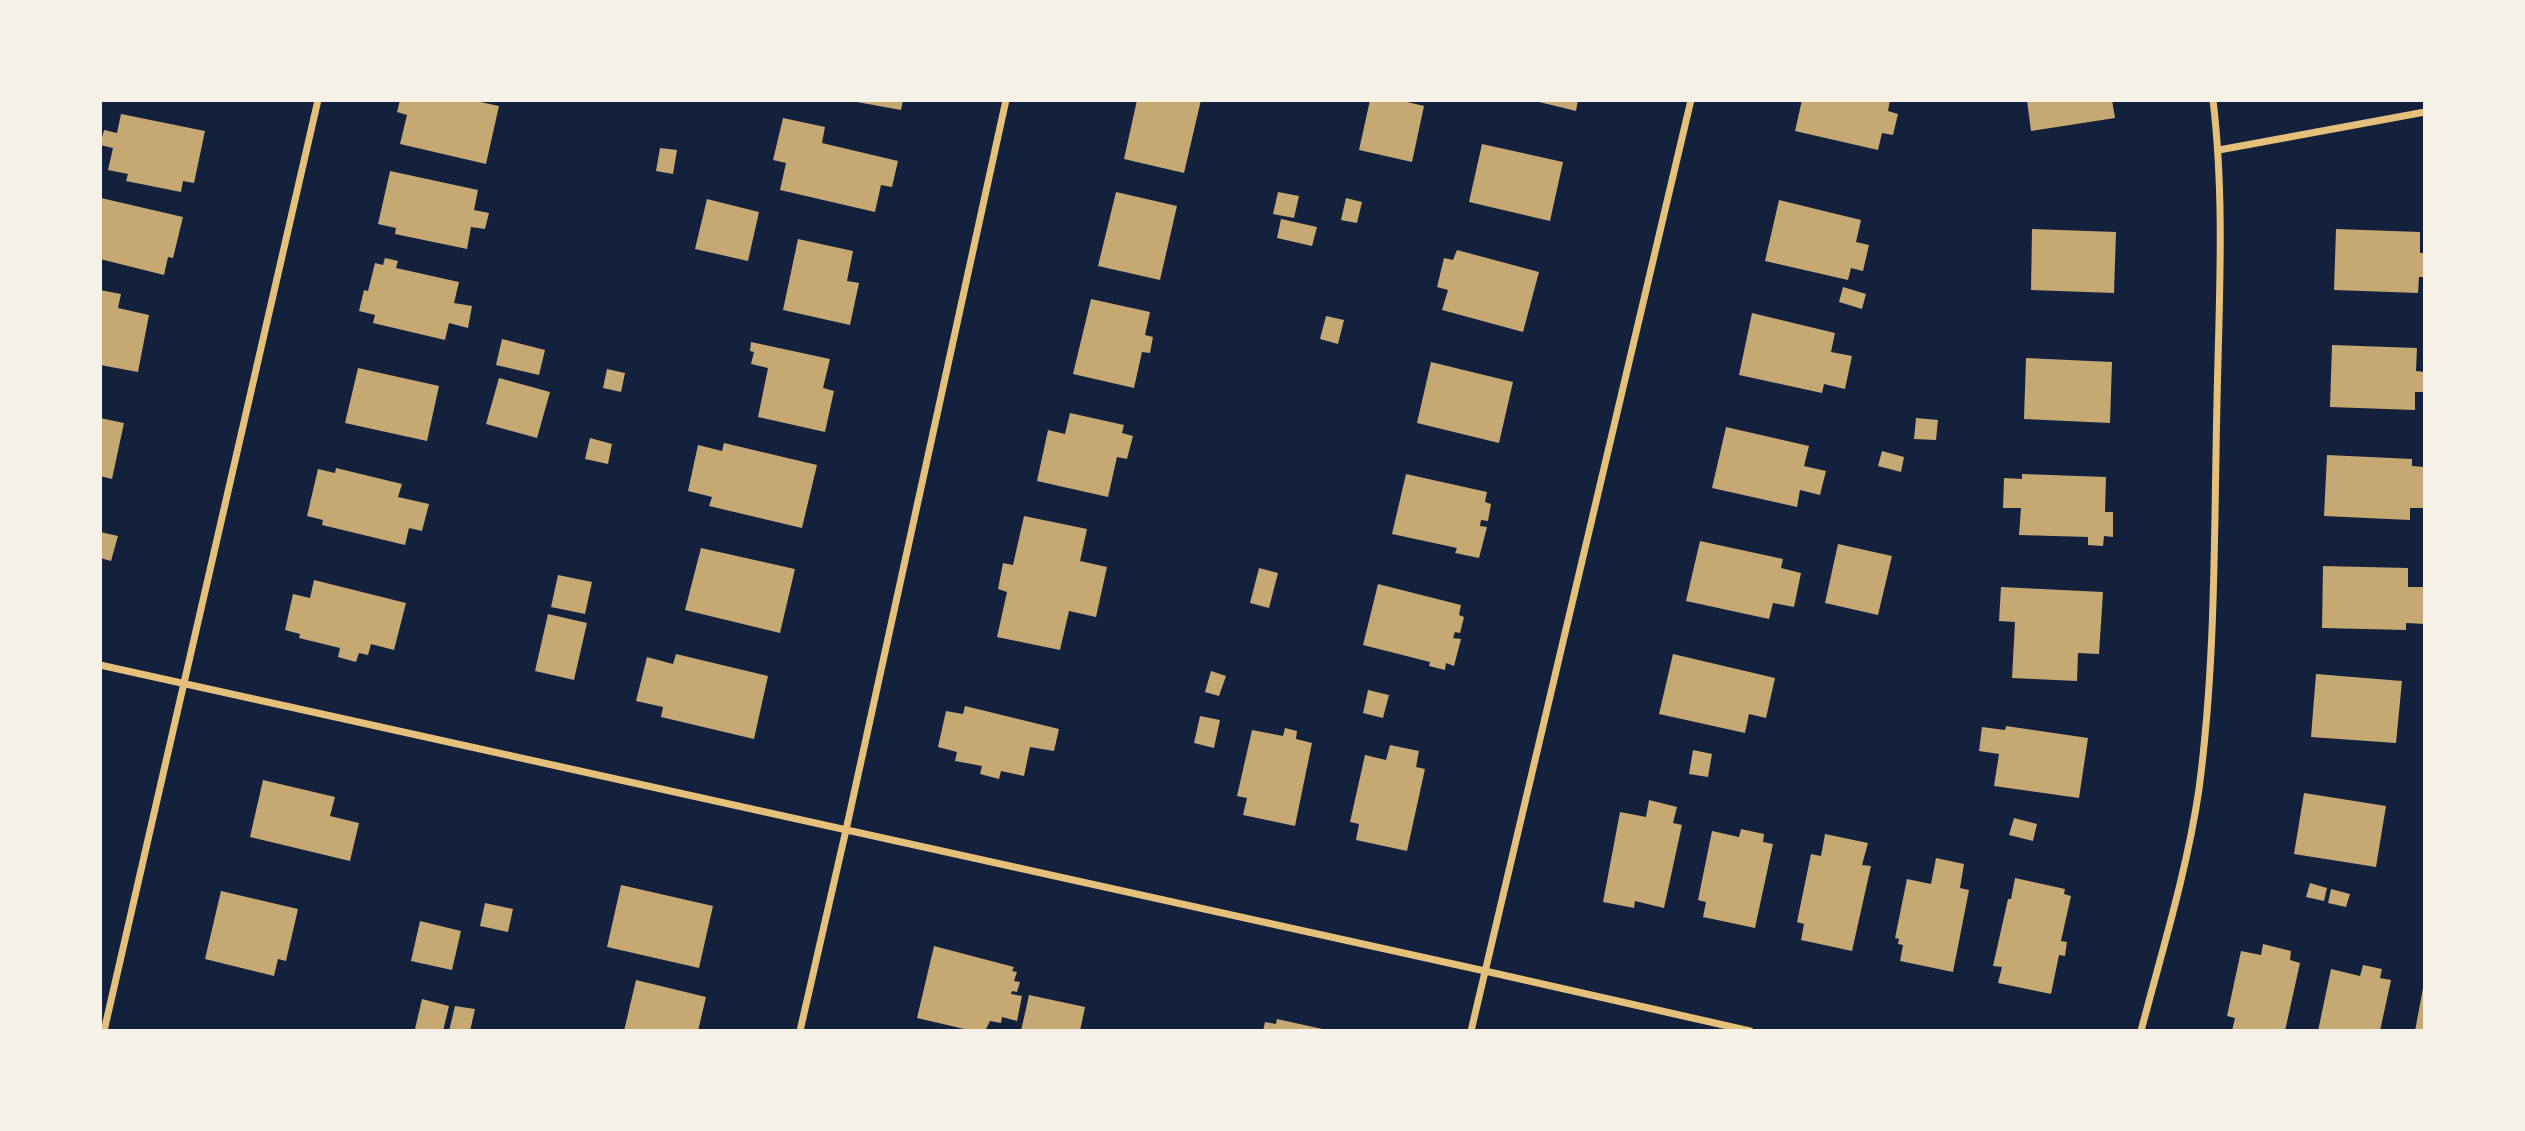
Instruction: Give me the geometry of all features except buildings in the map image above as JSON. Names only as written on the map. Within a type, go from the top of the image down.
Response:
[{"type":"street","points":[[104,1031],[318,100]]},
{"type":"street","points":[[800,1031],[1006,100]]},
{"type":"street","points":[[1471,1031],[1691,100]]},
{"type":"street","points":[[2141,1031],[2189,844],[2201,761],[2211,642],[2220,270],[2219,150],[2213,100]]},
{"type":"street","points":[[2219,150],[2425,111]]},
{"type":"street","points":[[100,666],[1750,1031]]}]
